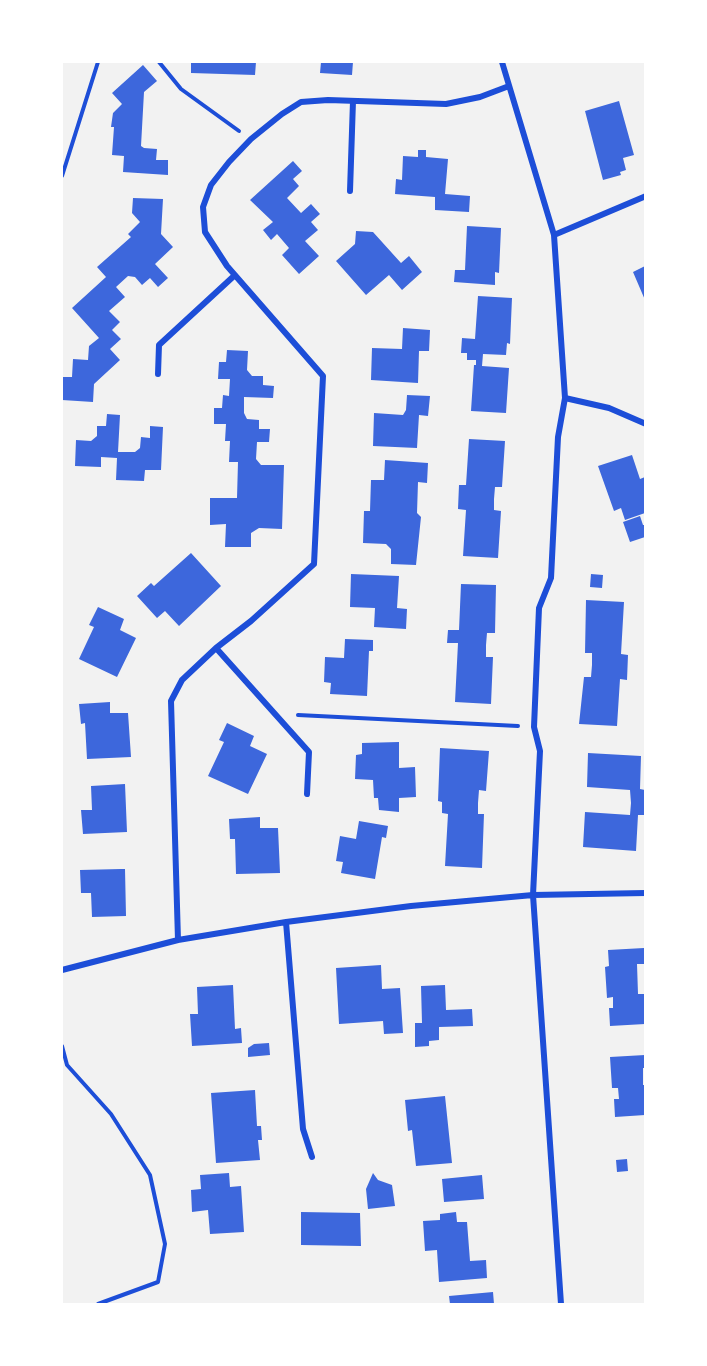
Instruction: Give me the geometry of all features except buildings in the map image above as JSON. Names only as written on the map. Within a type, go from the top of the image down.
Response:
[{"type":"street","points":[[502,62],[554,235],[565,398],[558,437],[551,578],[539,608],[534,727],[540,751],[533,896],[561,1305]]},
{"type":"street","points":[[178,940],[171,701],[182,680],[314,564],[323,376],[235,275],[205,232],[203,207],[211,186],[229,162],[251,139],[282,114],[302,102],[446,104],[480,97],[509,86]]},
{"type":"street","points":[[350,191],[353,101]]},
{"type":"street","points":[[554,235],[645,196]]},
{"type":"street","points":[[158,374],[159,345],[235,275]]},
{"type":"street","points":[[565,398],[609,408],[645,424]]},
{"type":"street","points":[[216,648],[309,752],[307,794]]},
{"type":"street","points":[[62,970],[178,940],[286,922],[411,906],[533,896],[645,893]]},
{"type":"street","points":[[286,922],[303,1129],[312,1157]]},
{"type":"path","points":[[62,176],[98,62]]},
{"type":"path","points":[[159,62],[181,89],[251,139]]},
{"type":"path","points":[[275,714],[534,727]]},
{"type":"path","points":[[62,1046],[67,1065],[111,1114],[150,1175],[165,1244],[158,1282],[98,1305]]}]
